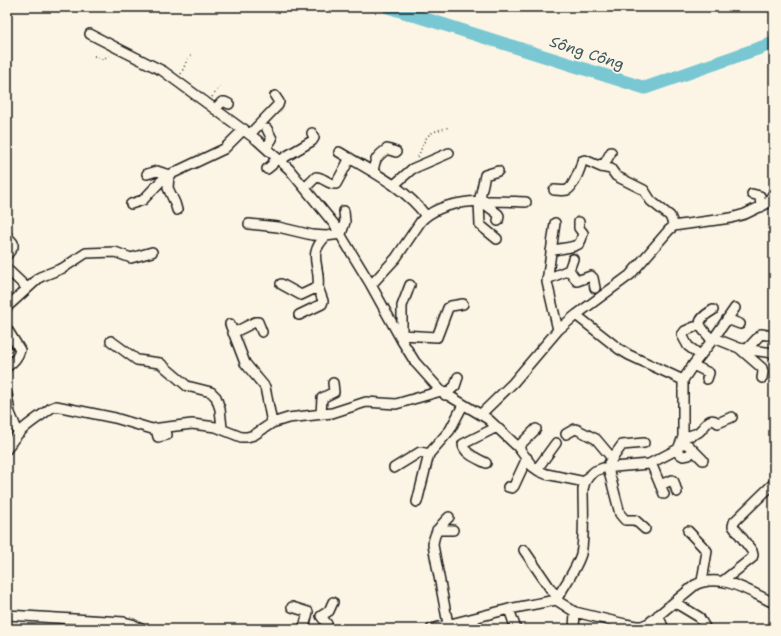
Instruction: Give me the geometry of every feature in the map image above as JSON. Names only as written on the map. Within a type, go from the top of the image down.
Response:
[{"type":"street","points":[[90,34],[156,66],[247,132],[266,148],[305,188],[341,234],[415,362],[443,393],[481,414],[518,447],[537,469],[546,474],[585,482]]},
{"type":"street","points":[[131,204],[143,200],[160,182],[170,175],[224,149],[247,132],[278,105],[279,102],[275,96]]},
{"type":"street","points":[[215,109],[222,102],[229,104]]},
{"type":"street","points":[[266,148],[272,139],[267,129]]},
{"type":"street","points":[[267,169],[278,159],[285,157],[312,141],[314,138],[312,132]]},
{"type":"street","points":[[373,172],[377,156],[387,149],[396,152]]},
{"type":"street","points":[[339,152],[394,185],[418,206],[426,216]]},
{"type":"street","points":[[599,165],[605,163],[611,152]]},
{"type":"street","points":[[394,185],[412,169],[449,153]]},
{"type":"street","points":[[305,188],[318,176],[333,184],[336,184],[350,158]]},
{"type":"street","points":[[554,190],[567,190],[571,188],[582,161],[585,160],[611,169],[616,176],[644,190],[651,201],[670,216],[674,226]]},
{"type":"street","points":[[147,174],[157,171],[170,175]]},
{"type":"street","points":[[497,239],[480,225],[480,202],[485,175],[498,171]]},
{"type":"street","points":[[170,175],[168,188],[177,210]]},
{"type":"street","points":[[481,414],[513,383],[558,330],[630,275],[674,226],[738,217],[768,203],[774,192]]},
{"type":"street","points":[[752,194],[760,196],[761,207]]},
{"type":"street","points":[[480,202],[498,214],[498,221]]},
{"type":"street","points":[[371,285],[396,258],[426,216],[454,204],[480,202],[526,202]]},
{"type":"street","points":[[341,234],[345,222],[344,212]]},
{"type":"street","points":[[551,251],[577,246],[580,243],[583,232],[579,228],[579,222]]},
{"type":"street","points":[[555,223],[547,279],[547,289],[558,330]]},
{"type":"street","points":[[249,224],[278,227],[312,235],[326,236],[341,234]]},
{"type":"street","points":[[7,236],[13,243],[13,247],[7,255]]},
{"type":"street","points":[[300,315],[322,304],[323,301],[318,287],[319,278],[315,255],[320,242],[326,236]]},
{"type":"street","points":[[7,307],[40,277],[63,268],[86,253],[114,252],[131,258],[152,252]]},
{"type":"street","points":[[573,259],[570,270],[577,282],[591,276],[593,278],[595,288]]},
{"type":"street","points":[[7,269],[27,288]]},
{"type":"street","points":[[547,279],[570,270]]},
{"type":"street","points":[[281,284],[301,295],[318,287]]},
{"type":"street","points":[[402,338],[402,306],[410,286]]},
{"type":"street","points":[[402,338],[437,337],[448,308],[463,304]]},
{"type":"street","points":[[682,440],[683,380],[735,308]]},
{"type":"street","points":[[713,310],[702,316],[700,323],[701,328],[713,339],[743,349],[774,352]]},
{"type":"street","points":[[576,315],[619,349],[683,380]]},
{"type":"street","points":[[727,319],[740,324]]},
{"type":"street","points":[[262,332],[258,322],[232,328],[245,363],[265,387],[272,423]]},
{"type":"street","points":[[694,327],[684,331],[682,335],[688,346],[700,355]]},
{"type":"street","points":[[7,329],[20,350],[13,362],[7,367]]},
{"type":"street","points":[[743,349],[761,334],[767,335]]},
{"type":"street","points":[[111,341],[137,360],[160,362],[164,364],[187,386],[211,392],[216,397],[220,409],[222,428]]},
{"type":"street","points":[[743,349],[762,368],[762,378]]},
{"type":"street","points":[[693,365],[709,373],[707,379]]},
{"type":"street","points":[[12,436],[56,406],[108,417],[146,428],[156,429],[186,424],[222,428],[234,434],[247,437],[254,435],[272,423],[288,418],[338,411],[366,402],[396,404],[443,393],[455,386],[458,377]]},
{"type":"street","points":[[321,414],[322,398],[334,392],[333,383]]},
{"type":"street","points":[[7,394],[12,436],[7,449]]},
{"type":"street","points":[[417,502],[429,454],[450,430],[463,405]]},
{"type":"street","points":[[431,629],[557,598],[580,555],[582,545],[583,489],[588,476],[595,471],[607,468],[643,466],[651,463],[675,451],[682,440],[698,432],[710,420],[718,423],[732,417]]},
{"type":"street","points":[[486,463],[465,451],[462,447],[463,444],[497,427]]},
{"type":"street","points":[[156,429],[158,437],[167,435]]},
{"type":"street","points":[[518,447],[536,429]]},
{"type":"street","points":[[566,434],[575,429],[596,439],[612,458]]},
{"type":"street","points":[[682,440],[703,460]]},
{"type":"street","points":[[537,469],[556,443]]},
{"type":"street","points":[[644,443],[622,444],[607,468],[620,514],[625,520],[635,520],[645,529]]},
{"type":"street","points":[[675,451],[684,456],[689,455]]},
{"type":"street","points":[[394,468],[420,452],[429,454]]},
{"type":"street","points":[[508,487],[512,488],[514,486],[527,458]]},
{"type":"street","points":[[651,463],[662,490],[672,480],[677,492]]},
{"type":"street","points":[[723,581],[752,558],[753,555],[752,551],[733,526],[734,522],[774,483]]},
{"type":"street","points":[[448,624],[433,545],[433,537],[437,530],[449,517]]},
{"type":"street","points":[[437,530],[453,530]]},
{"type":"street","points":[[688,531],[707,551],[702,581]]},
{"type":"street","points":[[524,550],[557,598],[575,612],[625,627],[642,626],[649,623],[694,585],[702,581],[723,581],[774,603]]},
{"type":"street","points":[[327,629],[327,624],[321,616],[329,611],[333,602]]},
{"type":"street","points":[[674,602],[699,617],[706,629]]},
{"type":"street","points":[[292,607],[308,612],[302,629]]},
{"type":"street","points":[[509,609],[516,629]]},
{"type":"street","points":[[574,629],[575,612]]},
{"type":"street","points":[[7,615],[87,624],[124,622],[141,629]]},
{"type":"street","points":[[658,615],[664,629]]},
{"type":"street","points":[[465,629],[476,618]]},
{"type":"path","points":[[94,56],[102,59],[121,50]]},
{"type":"path","points":[[176,80],[181,74],[189,57],[192,55]]},
{"type":"path","points":[[208,103],[220,87]]},
{"type":"path","points":[[418,157],[428,136],[432,132],[450,127]]},
{"type":"waterway","name":"Sông Công","points":[[388,7],[645,88],[774,43]]}]
